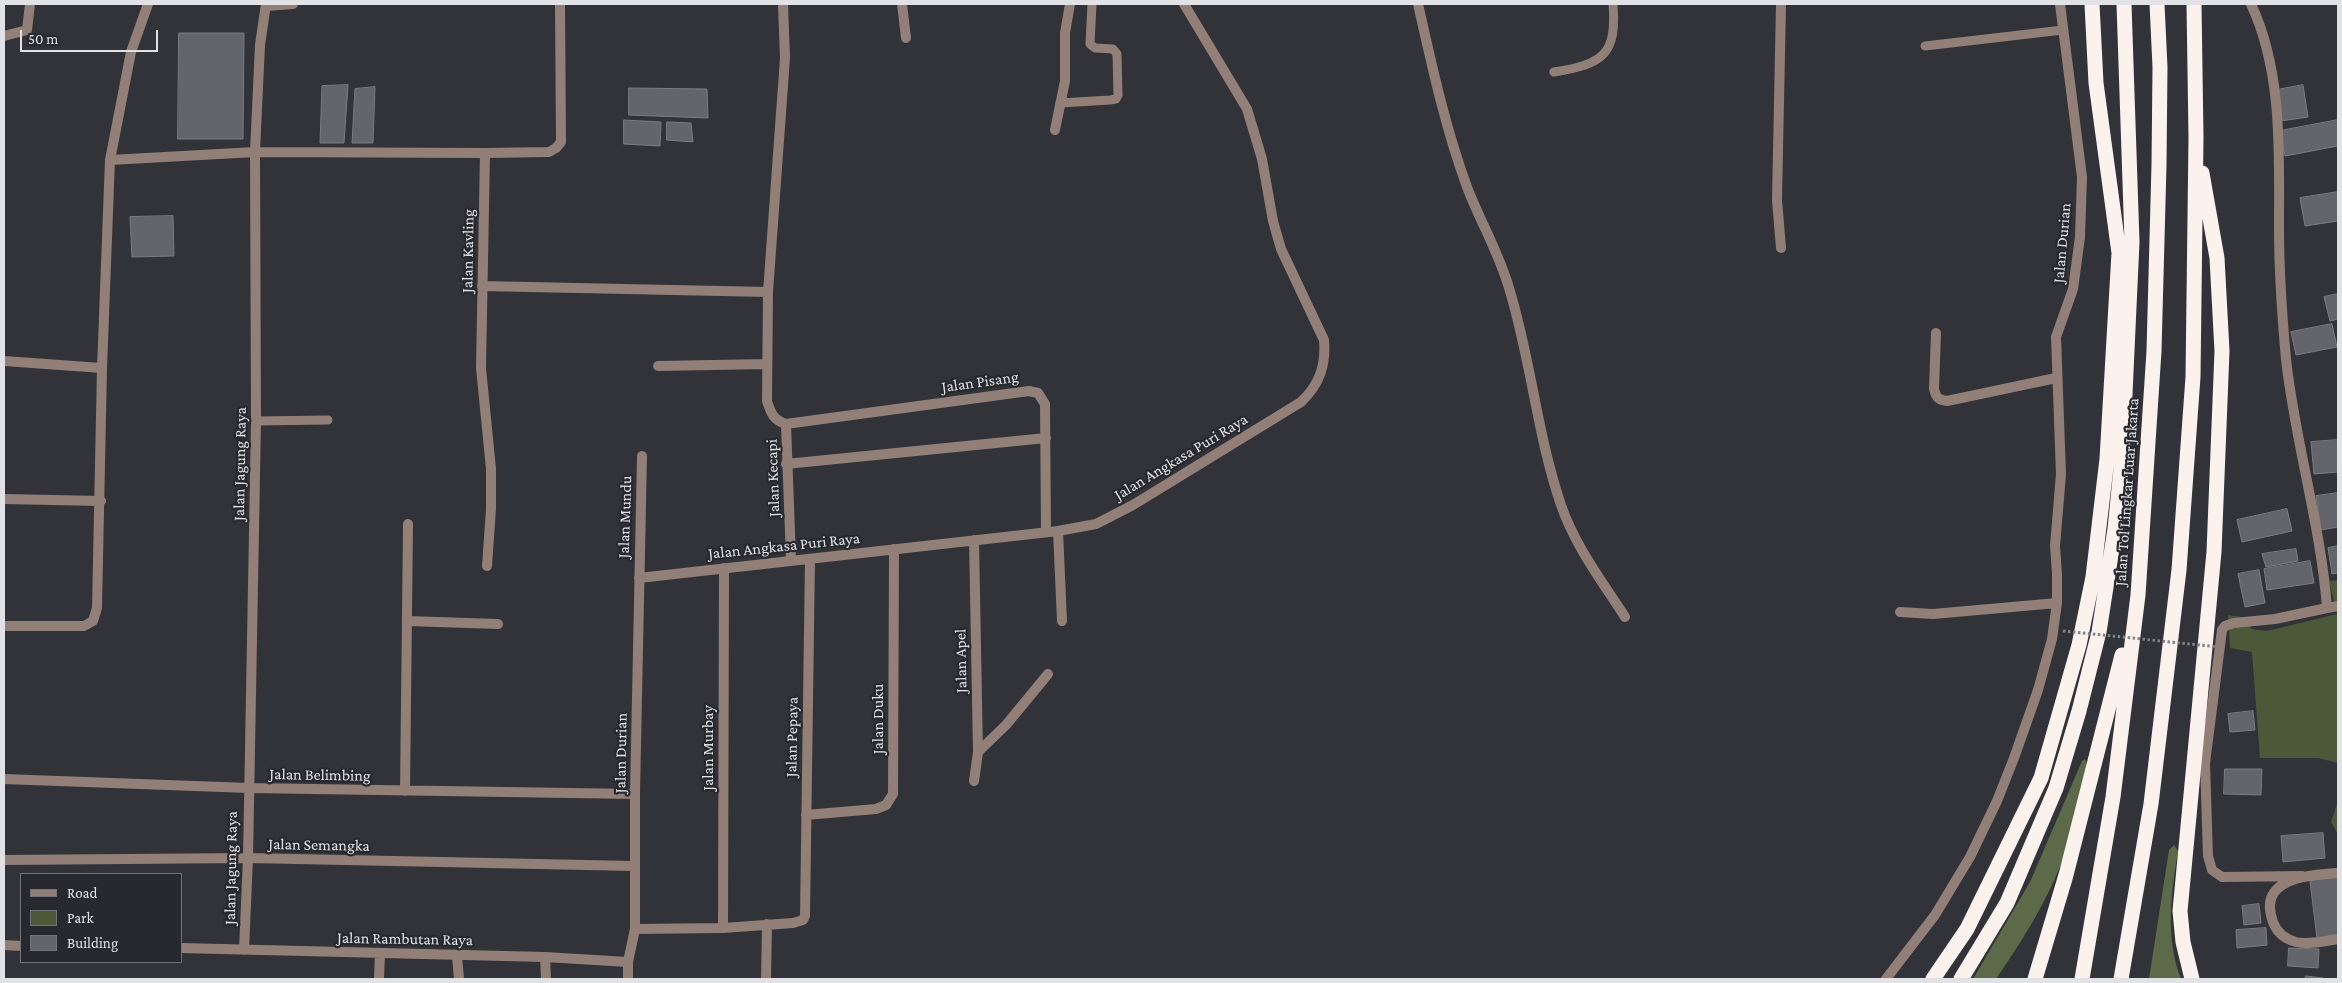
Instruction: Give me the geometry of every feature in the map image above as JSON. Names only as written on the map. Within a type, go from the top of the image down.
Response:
[{"type":"highway","points":[[1933,979],[1967,930],[2042,778],[2079,645],[2093,577],[2107,460],[2119,253],[2096,83],[2092,4]]},
{"type":"highway","points":[[1961,979],[2007,903],[2056,788],[2079,711],[2099,632],[2115,529],[2122,459],[2131,270],[2132,232],[2124,4]]},
{"type":"highway","name":"Jalan Tol Lingkar Luar Jakarta","points":[[2082,979],[2113,797],[2138,595],[2154,351],[2160,67],[2157,4]]},
{"type":"highway","points":[[2121,979],[2151,804],[2179,570],[2193,377],[2196,137],[2194,4]]},
{"type":"highway","points":[[2192,979],[2183,942],[2180,911],[2214,552],[2222,351],[2217,258],[2196,137]]},
{"type":"highway","points":[[2035,979],[2066,875],[2138,595]]},
{"type":"street","points":[[4,36],[27,30],[30,4]]},
{"type":"street","points":[[4,626],[84,626],[93,621],[97,608],[101,501],[102,368],[110,160],[131,52],[148,4]]},
{"type":"street","name":"Jalan Jagung Raya","points":[[244,950],[248,858],[256,420],[255,152],[260,45],[266,5],[293,4]]},
{"type":"street","points":[[110,160],[255,152],[549,152],[561,142],[560,4]]},
{"type":"street","points":[[783,4],[785,58],[768,292],[767,401],[772,416],[778,422],[786,424]]},
{"type":"street","points":[[902,4],[906,38]]},
{"type":"street","points":[[1055,130],[1065,81],[1065,33],[1070,4]]},
{"type":"street","name":"Jalan Angkasa Puri Raya","points":[[639,578],[1058,531],[1096,524],[1133,506],[1301,402],[1314,389],[1326,355],[1324,340],[1281,249],[1273,221],[1262,159],[1247,109],[1184,4]]},
{"type":"street","points":[[1418,4],[1439,100],[1454,152],[1506,277],[1520,324],[1550,467],[1562,507],[1577,542],[1625,617]]},
{"type":"street","points":[[1781,4],[1777,200],[1781,248]]},
{"type":"street","name":"Jalan Durian","points":[[1886,979],[1935,915],[1970,857],[1997,801],[2038,690],[2052,639],[2057,573],[2055,546],[2061,474],[2056,337],[2073,289],[2080,238],[2082,177],[2060,4]]},
{"type":"street","points":[[2251,4],[2257,17],[2268,55],[2274,98],[2280,188],[2280,286],[2286,361],[2327,608]]},
{"type":"street","name":"Jalan Kavling","points":[[485,153],[481,368],[491,469],[491,509],[487,566]]},
{"type":"street","points":[[482,286],[768,292]]},
{"type":"street","points":[[1936,333],[1934,390],[1936,397],[1940,400],[1947,401],[2056,378]]},
{"type":"street","points":[[4,361],[102,368]]},
{"type":"street","points":[[658,366],[767,364]]},
{"type":"street","name":"Jalan Pisang","points":[[786,424],[1028,391],[1038,393],[1045,404],[1046,532]]},
{"type":"street","name":"Jalan Kecapi","points":[[786,424],[791,560]]},
{"type":"street","points":[[786,464],[1046,438]]},
{"type":"street","name":"Jalan Mundu","points":[[639,578],[642,456]]},
{"type":"street","points":[[4,498],[101,501]]},
{"type":"street","points":[[405,792],[408,524]]},
{"type":"street","points":[[1058,531],[1062,621]]},
{"type":"street","name":"Jalan Apel","points":[[974,540],[978,752],[974,781]]},
{"type":"street","name":"Jalan Duku","points":[[806,816],[876,809],[886,805],[893,794],[894,549]]},
{"type":"street","name":"Jalan Pepaya","points":[[767,924],[793,923],[803,920],[805,916],[810,559]]},
{"type":"street","name":"Jalan Murbay","points":[[723,928],[724,568]]},
{"type":"street","name":"Jalan Durian","points":[[628,979],[628,962],[635,929],[634,866],[639,578]]},
{"type":"street","points":[[1900,612],[1933,614],[2056,603]]},
{"type":"street","points":[[2338,606],[2301,615],[2234,623],[2222,630],[2205,762],[2208,856],[2212,870],[2222,877],[2302,876],[2338,873]]},
{"type":"street","points":[[407,620],[498,624]]},
{"type":"street","points":[[978,752],[1006,725],[1048,674]]},
{"type":"street","name":"Jalan Belimbing","points":[[4,779],[405,792],[635,794]]},
{"type":"street","name":"Jalan Semangka","points":[[4,860],[248,858],[634,866]]},
{"type":"street","points":[[2302,876],[2283,885],[2271,896],[2272,920],[2278,931],[2284,937],[2298,942],[2338,939]]},
{"type":"street","points":[[635,929],[723,928],[767,924],[766,979]]},
{"type":"street","points":[[4,945],[20,946]]},
{"type":"street","name":"Jalan Rambutan Raya","points":[[182,948],[545,957],[628,962]]},
{"type":"street","points":[[379,979],[380,954]]},
{"type":"street","points":[[457,956],[459,979]]},
{"type":"street","points":[[545,957],[546,979]]},
{"type":"lane","points":[[1060,103],[1110,100],[1118,95],[1117,54],[1113,49],[1095,48],[1090,44],[1092,4]]},
{"type":"lane","points":[[1554,72],[1586,66],[1595,61],[1609,48],[1614,32],[1614,4]]},
{"type":"lane","points":[[1925,46],[2063,30]]},
{"type":"lane","points":[[256,420],[328,420]]},
{"type":"path","points":[[2063,631],[2220,647]]},
{"type":"green space","points":[[2338,580],[2338,763],[2318,758],[2260,758],[2252,652],[2230,648],[2228,615],[2248,618],[2251,629],[2267,631],[2337,614],[2329,581]]},
{"type":"green space","points":[[2085,759],[2087,764],[2070,837],[2054,882],[2027,932],[1996,979],[1973,979],[2030,882],[2082,761]]},
{"type":"green space","points":[[2338,801],[2338,834],[2331,822]]},
{"type":"green space","points":[[2174,845],[2178,851],[2173,883],[2171,931],[2176,963],[2181,979],[2149,979],[2169,850]]},
{"type":"building","points":[[179,33],[244,33],[243,139],[178,139]]},
{"type":"building","points":[[348,85],[344,143],[320,143],[322,86]]},
{"type":"building","points":[[2303,85],[2308,117],[2281,121],[2277,90]]},
{"type":"building","points":[[375,87],[373,143],[352,143],[355,89]]},
{"type":"building","points":[[629,88],[707,89],[708,118],[629,115]]},
{"type":"building","points":[[624,120],[661,122],[660,146],[624,144]]},
{"type":"building","points":[[2338,120],[2338,146],[2285,156],[2280,131]]},
{"type":"building","points":[[667,122],[691,123],[693,142],[667,140]]},
{"type":"building","points":[[2338,192],[2338,221],[2305,226],[2300,198]]},
{"type":"building","points":[[173,216],[174,256],[132,257],[130,217]]},
{"type":"building","points":[[2338,294],[2338,319],[2330,321],[2324,297]]},
{"type":"building","points":[[2332,324],[2337,347],[2296,355],[2291,332]]},
{"type":"building","points":[[2338,440],[2338,472],[2314,474],[2311,442]]},
{"type":"building","points":[[2338,493],[2338,527],[2321,530],[2316,496]]},
{"type":"building","points":[[2287,509],[2292,531],[2242,542],[2237,520]]},
{"type":"building","points":[[2338,546],[2338,573],[2332,574],[2328,548]]},
{"type":"building","points":[[2296,549],[2298,561],[2266,567],[2262,554]]},
{"type":"building","points":[[2310,561],[2314,583],[2267,590],[2264,569]]},
{"type":"building","points":[[2259,570],[2265,603],[2245,607],[2238,574]]},
{"type":"building","points":[[2253,711],[2255,730],[2230,732],[2228,714]]},
{"type":"building","points":[[2225,769],[2262,769],[2261,795],[2224,794]]},
{"type":"building","points":[[2323,833],[2325,858],[2283,862],[2281,836]]},
{"type":"building","points":[[2338,878],[2338,935],[2317,938],[2310,881]]},
{"type":"building","points":[[2259,904],[2261,923],[2244,925],[2242,906]]},
{"type":"building","points":[[2266,928],[2267,945],[2237,948],[2236,930]]},
{"type":"building","points":[[2289,948],[2319,949],[2318,968],[2288,966]]},
{"type":"building","points":[[2306,976],[2323,978],[2323,979],[2305,979]]}]
